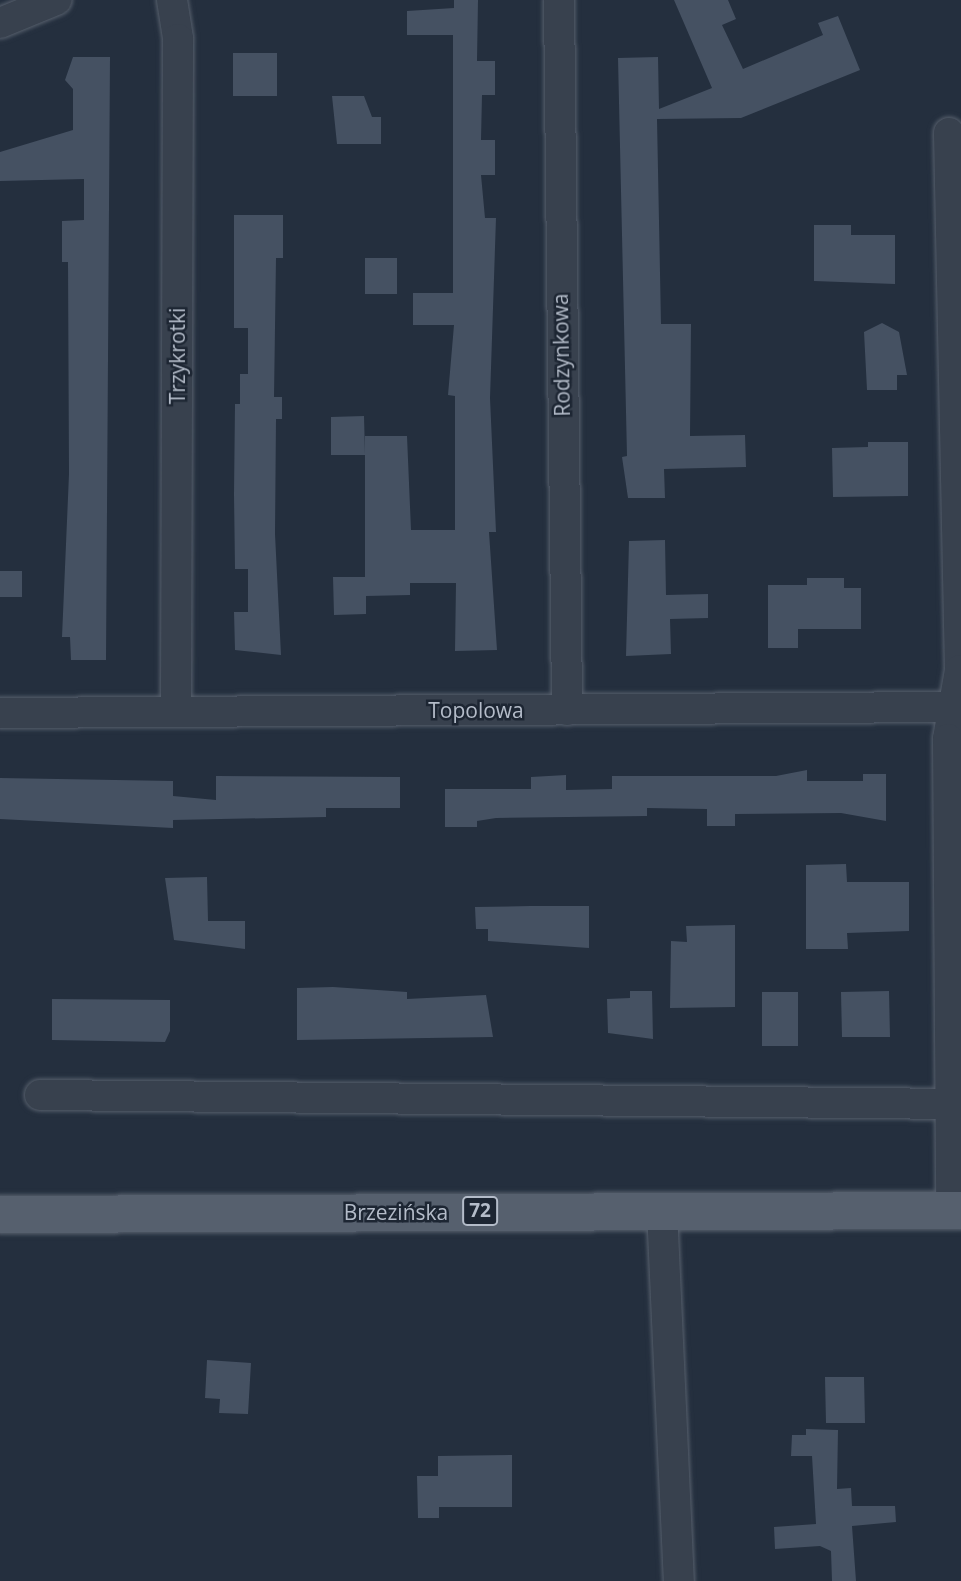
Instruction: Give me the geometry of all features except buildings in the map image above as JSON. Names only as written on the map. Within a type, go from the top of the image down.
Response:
[{"type":"main road","name":"Brzezińska","points":[[0,1214],[956,1210]]},
{"type":"street","points":[[0,23],[56,0]]},
{"type":"street","name":"Trzykrotki","points":[[172,0],[178,38],[176,712]]},
{"type":"street","name":"Rodzynkowa","points":[[559,0],[567,710]]},
{"type":"street","points":[[949,133],[960,670],[957,707],[956,1210]]},
{"type":"street","name":"Topolowa","points":[[0,713],[957,707]]},
{"type":"street","points":[[40,1095],[955,1104]]},
{"type":"street","points":[[662,1210],[678,1581]]}]
